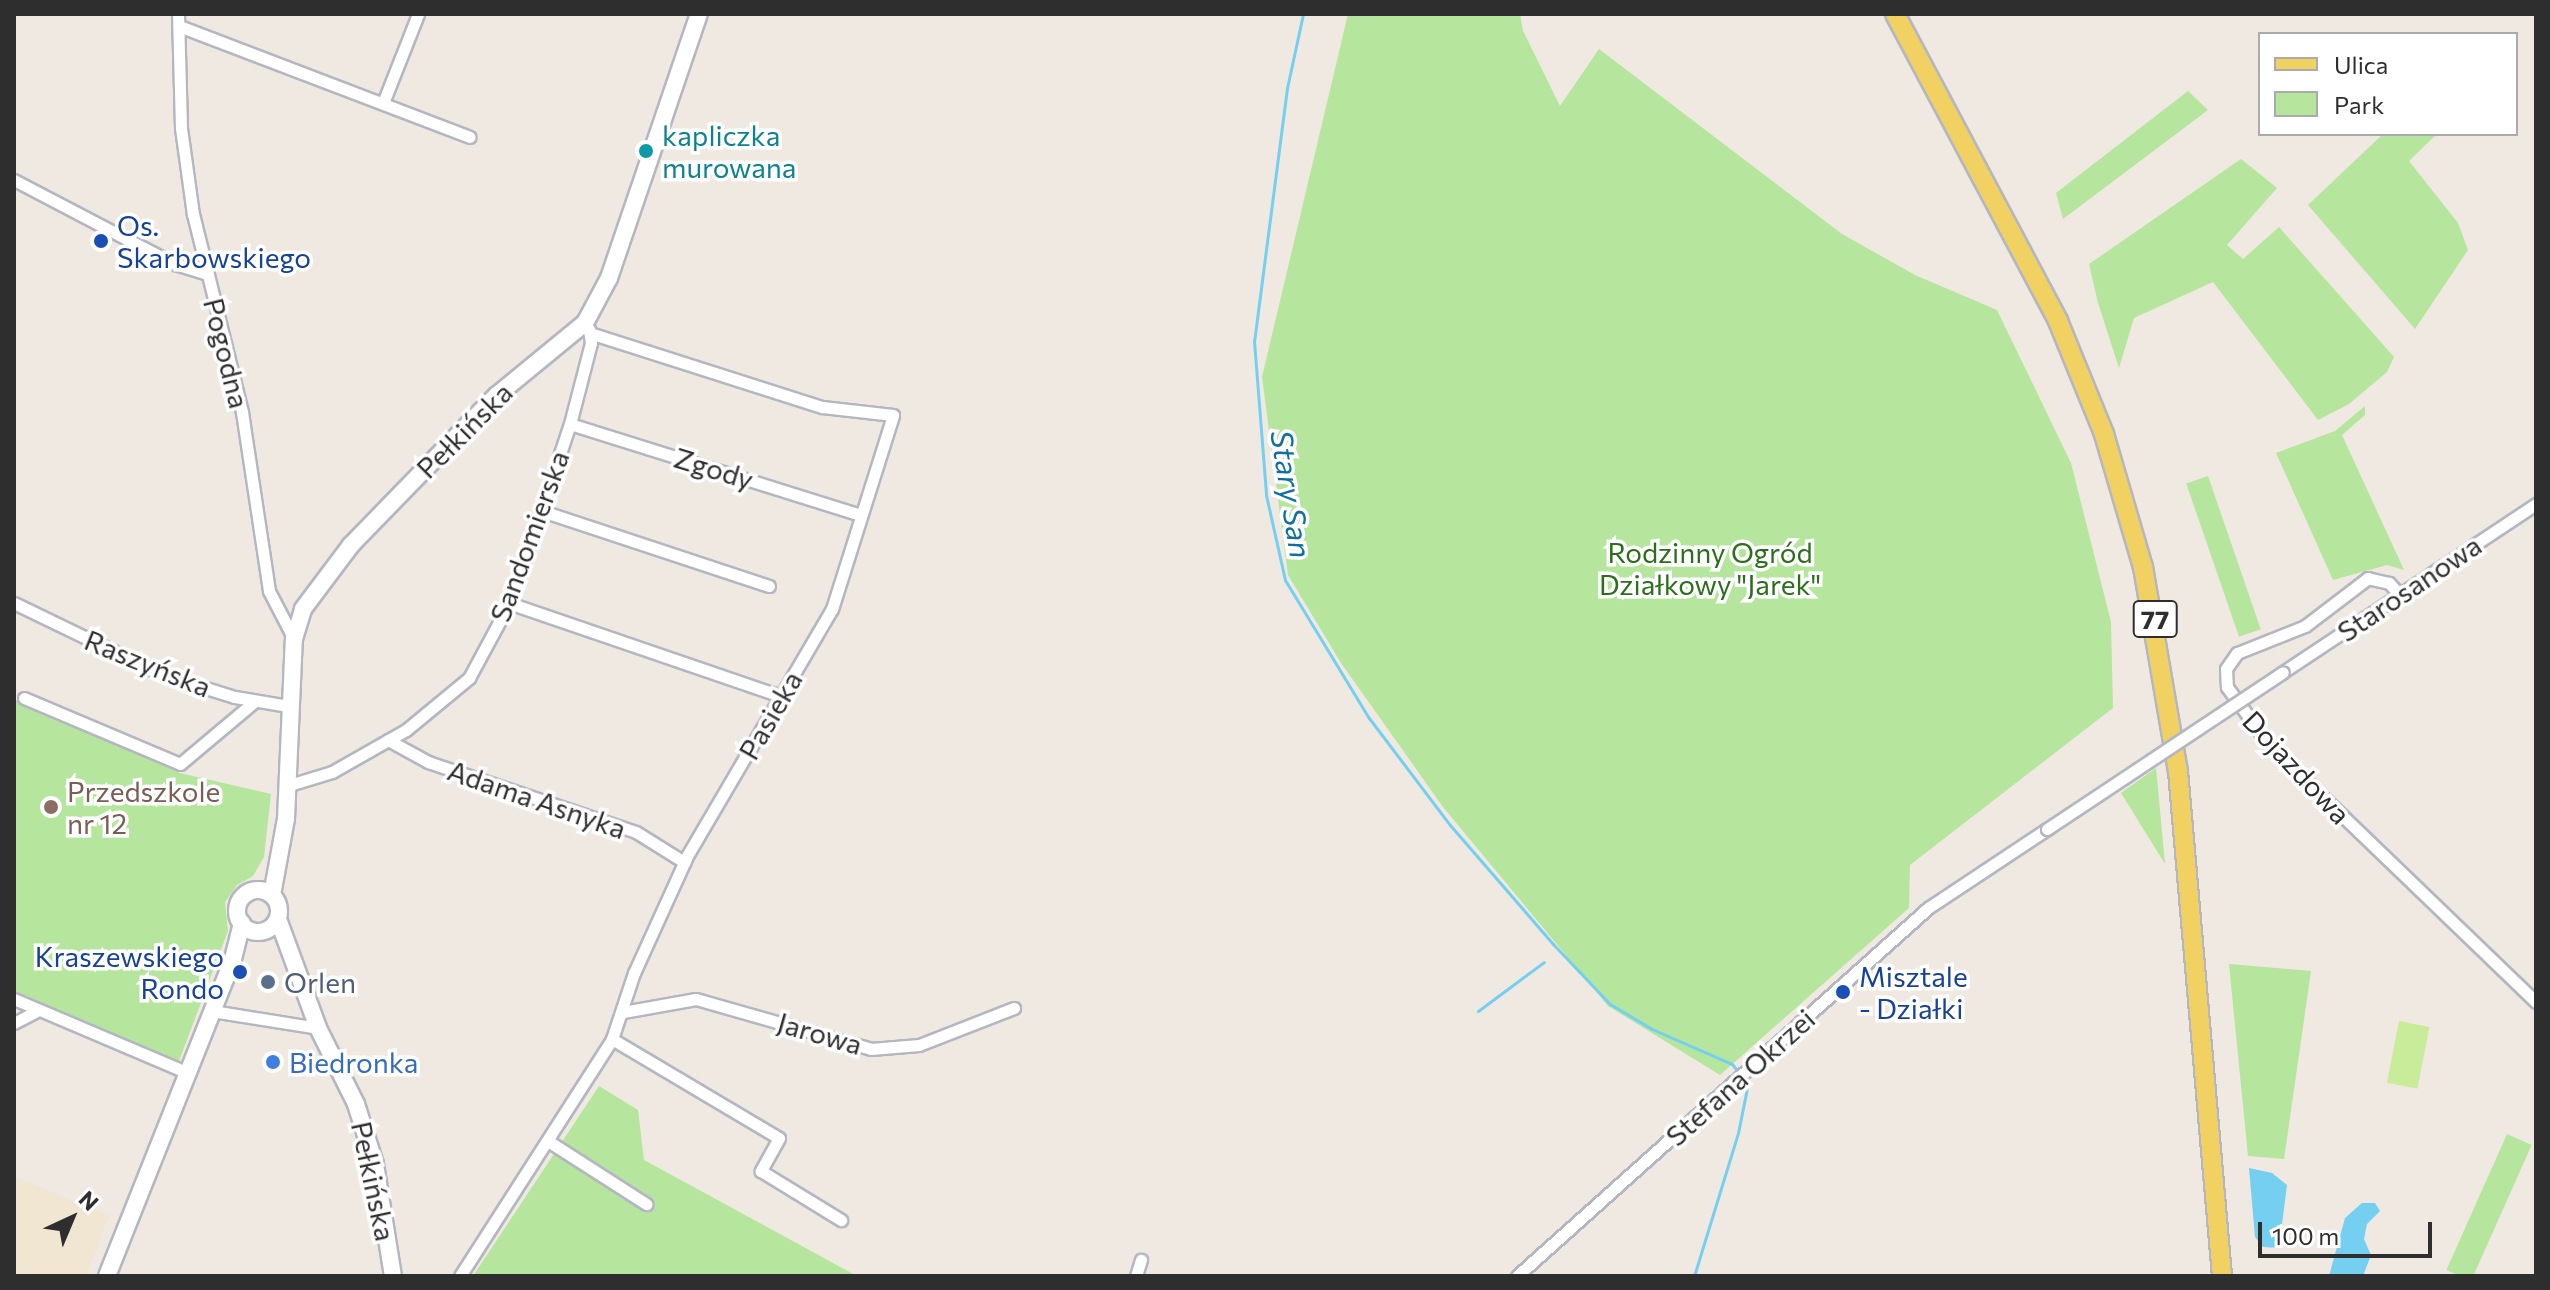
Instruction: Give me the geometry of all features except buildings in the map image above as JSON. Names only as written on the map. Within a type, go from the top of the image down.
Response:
[{"type":"main road","name":"77","points":[[1895,14],[2058,321],[2104,434],[2143,567],[2178,771],[2222,1276]]},
{"type":"street","points":[[383,103],[418,14]]},
{"type":"street","name":"Pełkińska","points":[[393,1276],[375,1164],[356,1104],[318,1028],[294,955],[260,926],[265,892],[286,819],[288,706],[294,639],[319,582],[351,545],[502,390],[587,328],[609,278],[699,14]]},
{"type":"street","points":[[179,20],[469,137]]},
{"type":"street","name":"Pogodna","points":[[179,20],[184,163],[207,274],[242,412],[269,591],[294,639]]},
{"type":"street","points":[[14,180],[175,264],[207,274]]},
{"type":"street","name":"Sandomierska","points":[[286,786],[332,772],[388,740],[469,678],[509,603],[542,511],[570,424],[587,328]]},
{"type":"street","name":"Pasieka","points":[[460,1276],[612,1039],[634,973],[684,862],[832,609],[858,514],[893,415],[822,407],[587,328]]},
{"type":"street","name":"Zgody","points":[[570,424],[858,514]]},
{"type":"street","name":"Starosanowa","points":[[2047,829],[2536,504]]},
{"type":"street","points":[[542,511],[769,586]]},
{"type":"street","name":"Dojazdowa","points":[[2399,594],[2389,583],[2368,578],[2305,626],[2237,653],[2226,669],[2227,687],[2270,746],[2536,1002]]},
{"type":"street","name":"Raszyńska","points":[[14,603],[161,674],[255,701],[288,706]]},
{"type":"street","points":[[509,603],[781,696]]},
{"type":"street","points":[[24,698],[180,764],[255,701]]},
{"type":"street","name":"Adama Asnyka","points":[[388,740],[428,762],[636,832],[684,862]]},
{"type":"street","name":"Stefana Okrzei","points":[[1517,1276],[1928,908],[2047,829]]},
{"type":"street","points":[[107,1276],[233,959],[260,926],[239,903],[265,892]]},
{"type":"street","points":[[14,999],[188,1073]]},
{"type":"street","name":"Jarowa","points":[[623,1012],[696,999],[871,1049],[919,1045],[1014,1008]]},
{"type":"street","points":[[14,1023],[38,1010]]},
{"type":"street","points":[[212,1011],[318,1028]]},
{"type":"street","points":[[612,1039],[779,1138],[761,1171],[841,1220]]},
{"type":"street","points":[[548,1141],[646,1204]]},
{"type":"street","points":[[1136,1276],[1141,1260]]},
{"type":"shaded area","points":[[14,1176],[109,1216],[86,1276],[14,1276]]},
{"type":"green space","name":"Rodzinny Ogród Działkowy \"Jarek\"","points":[[1348,14],[1520,14],[1523,31],[1560,106],[1599,49],[1842,234],[1915,275],[1997,310],[2071,463],[2111,622],[2113,708],[1910,865],[1909,908],[1720,1075],[1608,1006],[1443,807],[1341,663],[1288,575],[1262,377]]},
{"type":"green space","points":[[2188,91],[2208,110],[2063,219],[2056,193]]},
{"type":"green space","points":[[2381,136],[2435,136],[2409,161],[2458,223],[2468,250],[2415,329],[2308,205]]},
{"type":"green space","points":[[2241,159],[2277,188],[2227,245],[2243,259],[2279,227],[2394,357],[2387,372],[2349,404],[2318,420],[2213,282],[2134,318],[2119,368],[2098,303],[2089,264]]},
{"type":"green space","points":[[2365,406],[2365,415],[2342,435],[2404,570],[2387,565],[2333,580],[2276,453],[2335,431]]},
{"type":"green space","points":[[2208,476],[2261,629],[2239,637],[2186,483]]},
{"type":"green space","points":[[14,699],[180,773],[271,794],[264,857],[253,876],[237,885],[225,902],[228,931],[179,1061],[14,992]]},
{"type":"green space","points":[[2156,768],[2165,864],[2121,793]]},
{"type":"green space","points":[[2229,964],[2311,971],[2284,1159],[2248,1156]]},
{"type":"green space","points":[[2399,1021],[2429,1027],[2417,1089],[2387,1083]]},
{"type":"green space","points":[[599,1086],[638,1110],[644,1160],[857,1276],[473,1276]]},
{"type":"green space","points":[[2507,1134],[2532,1145],[2473,1276],[2460,1276],[2446,1270]]},
{"type":"water","points":[[2249,1168],[2272,1173],[2287,1185],[2279,1248],[2263,1247],[2255,1237]]},
{"type":"water","points":[[2362,1203],[2375,1203],[2380,1211],[2367,1224],[2364,1239],[2371,1255],[2363,1276],[2329,1276],[2345,1218]]},
{"type":"waterway","name":"Stary San","points":[[1303,14],[1287,88],[1254,341],[1266,495],[1285,580],[1369,718],[1450,825],[1553,944],[1610,1004],[1652,1029],[1732,1064],[1739,1073]]},
{"type":"waterway","points":[[1478,1011],[1544,962]]},
{"type":"waterway","points":[[1694,1276],[1738,1133],[1748,1083],[1744,1079]]},
{"type":"place","name":"kapliczka murowana","points":[[646,151]]},
{"type":"place","name":"Os. Skarbowskiego","points":[[101,241]]},
{"type":"place","name":"Przedszkole nr 12","points":[[51,807]]},
{"type":"place","name":"Kraszewskiego Rondo","points":[[240,972]]},
{"type":"place","name":"Orlen","points":[[268,982]]},
{"type":"place","name":"Misztale - Działki","points":[[1843,992]]},
{"type":"place","name":"Biedronka","points":[[273,1062]]}]
